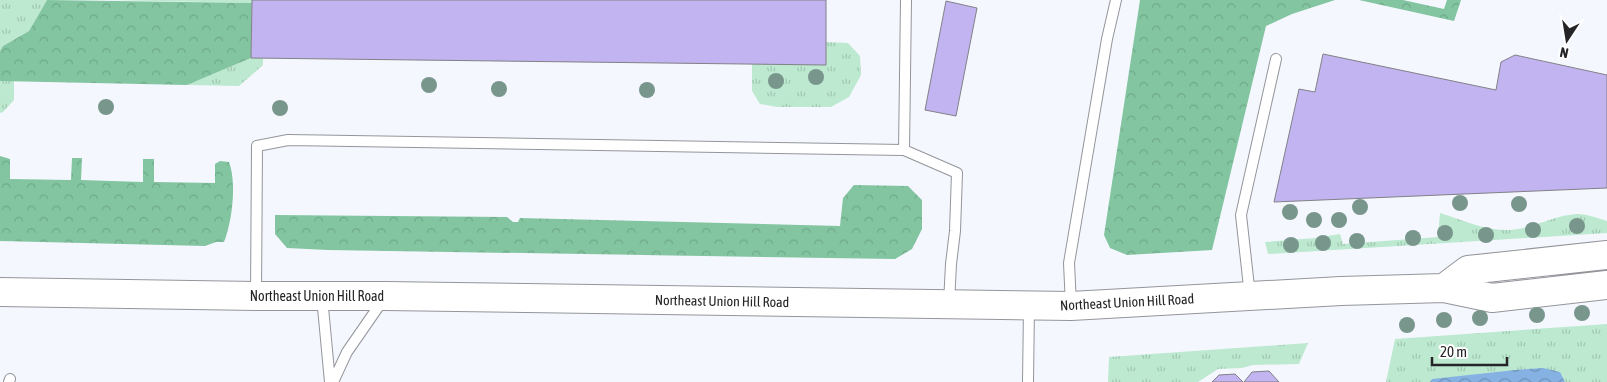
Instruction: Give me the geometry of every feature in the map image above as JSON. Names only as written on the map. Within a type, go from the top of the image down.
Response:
[{"type":"main road","points":[[1444,288],[1468,270],[1607,255]]},
{"type":"main road","name":"Northeast Union Hill Road","points":[[0,292],[1071,306],[1341,291],[1444,288],[1492,298],[1607,285]]},
{"type":"lane","points":[[904,150],[906,0]]},
{"type":"lane","points":[[1071,306],[1069,262],[1107,39],[1116,0]]},
{"type":"lane","points":[[1250,296],[1241,215],[1276,59]]},
{"type":"lane","points":[[256,296],[257,146],[288,140],[904,150],[957,173],[955,231],[949,304]]},
{"type":"lane","points":[[322,296],[332,382]]},
{"type":"lane","points":[[332,382],[347,352],[385,296]]},
{"type":"lane","points":[[1028,382],[1029,305]]},
{"type":"green space","points":[[0,0],[47,0],[29,31],[3,46],[0,51]]},
{"type":"green space","points":[[47,0],[252,3],[251,58],[187,85],[0,81],[0,51],[3,46],[29,31]]},
{"type":"green space","points":[[107,0],[252,0],[252,3]]},
{"type":"green space","points":[[1140,0],[1335,0],[1292,14],[1266,26],[1212,250],[1127,255],[1110,248],[1104,235]]},
{"type":"green space","points":[[1359,0],[1403,0],[1444,9],[1447,0],[1461,0],[1454,21]]},
{"type":"green space","points":[[826,42],[848,43],[860,56],[861,75],[849,97],[831,107],[777,107],[760,104],[752,91],[752,64]]},
{"type":"green space","points":[[251,58],[263,58],[263,65],[239,86],[187,85]]},
{"type":"green space","points":[[0,81],[14,81],[14,100],[0,113]]},
{"type":"green space","points":[[0,156],[10,159],[10,179],[71,180],[72,158],[82,158],[81,180],[143,182],[143,159],[154,159],[154,182],[215,183],[215,164],[220,161],[229,162],[233,191],[227,234],[224,242],[216,242],[205,246],[0,241]]},
{"type":"green space","points":[[854,185],[908,186],[922,200],[922,229],[912,249],[895,259],[328,250],[287,248],[275,234],[275,215],[507,217],[513,222],[518,222],[520,218],[840,226],[843,198]]},
{"type":"green space","points":[[1440,213],[1497,230],[1524,228],[1568,215],[1581,214],[1607,221],[1607,233],[1268,254],[1265,242],[1340,234],[1343,244],[1438,237]]},
{"type":"green space","points":[[1607,324],[1607,382],[1386,382],[1395,339]]},
{"type":"green space","points":[[1308,343],[1299,364],[1253,365],[1242,368],[1218,369],[1198,382],[1108,382],[1109,357]]},
{"type":"water","points":[[1543,368],[1560,372],[1565,382],[1430,382],[1432,379]]},
{"type":"building","points":[[252,0],[826,0],[826,65],[251,58]]},
{"type":"building","points":[[946,1],[977,8],[956,116],[925,110]]},
{"type":"building","points":[[1323,54],[1496,90],[1501,62],[1515,55],[1607,75],[1607,188],[1274,202],[1299,89],[1315,92]]},
{"type":"building","points":[[1269,371],[1279,382],[1244,382],[1252,372]]},
{"type":"building","points":[[1235,374],[1243,382],[1212,382],[1219,375]]}]
